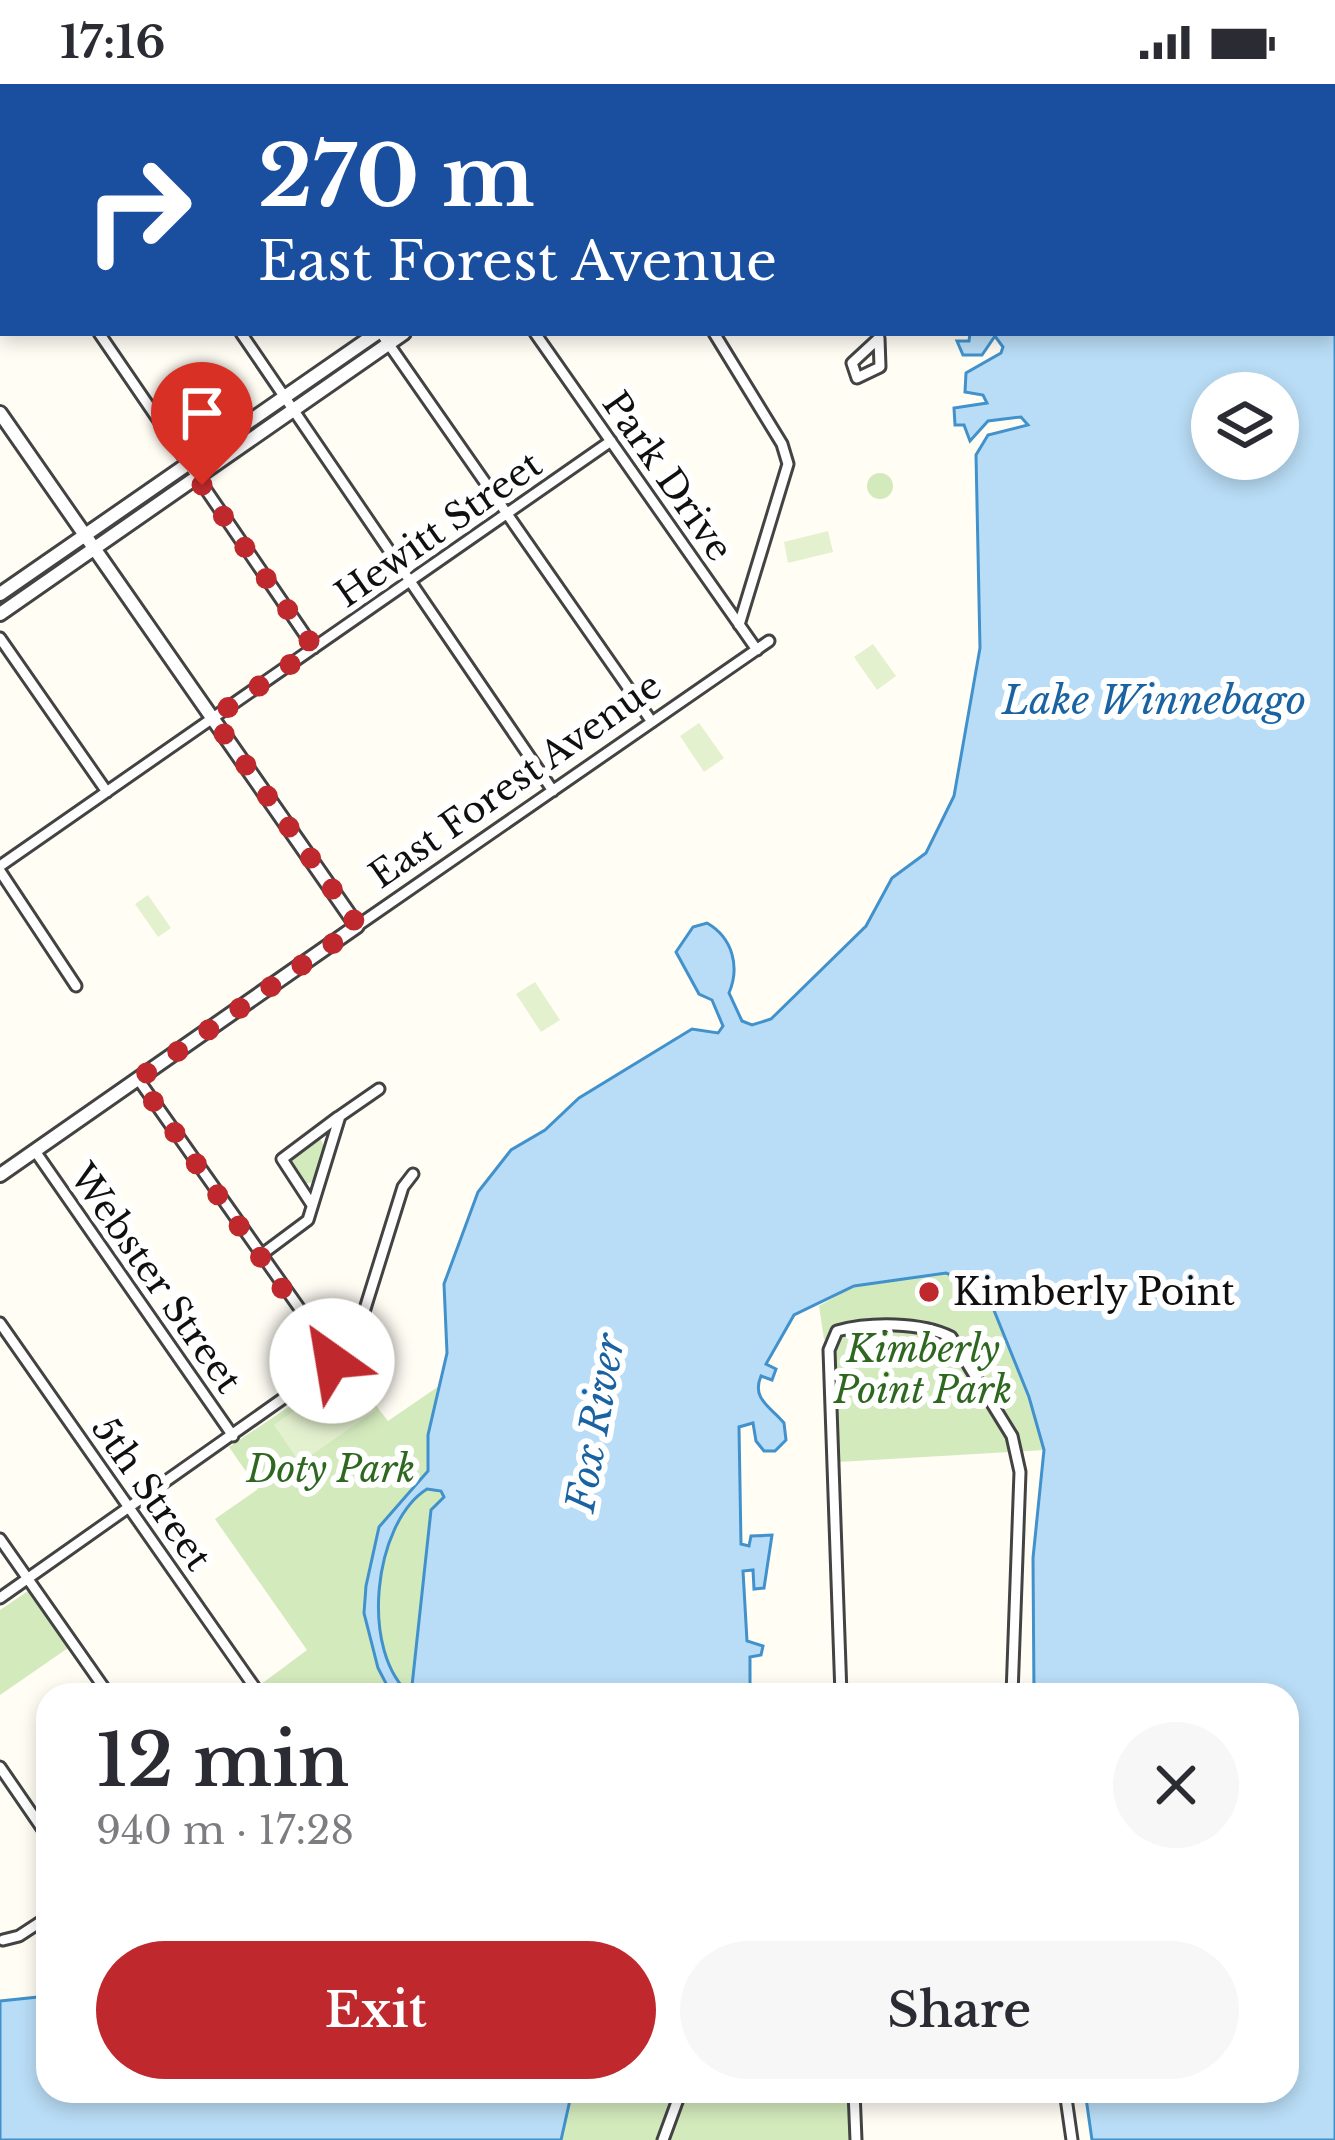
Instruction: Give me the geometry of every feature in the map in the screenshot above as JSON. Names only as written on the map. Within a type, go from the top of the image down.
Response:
[{"type":"street","points":[[101,336],[314,648]]},
{"type":"street","points":[[243,336],[553,790]]},
{"type":"street","name":"Park Drive","points":[[537,336],[757,650]]},
{"type":"street","points":[[716,336],[782,444],[788,464],[740,626]]},
{"type":"street","points":[[0,614],[196,477],[382,337],[652,722]]},
{"type":"street","points":[[0,594],[188,464],[287,404]]},
{"type":"street","points":[[0,413],[358,926]]},
{"type":"street","name":"Hewitt Street","points":[[0,868],[611,441]]},
{"type":"street","points":[[0,638],[107,792]]},
{"type":"street","name":"East Forest Avenue","points":[[0,1175],[770,641]]},
{"type":"street","points":[[0,868],[76,986]]},
{"type":"street","points":[[0,1598],[332,1364],[314,1329],[138,1079]]},
{"type":"street","points":[[313,1205],[282,1159],[379,1090]]},
{"type":"street","points":[[261,1255],[300,1229],[313,1205],[340,1116]]},
{"type":"street","name":"Webster Street","points":[[35,1151],[233,1436]]},
{"type":"street","points":[[314,1329],[364,1312],[403,1187],[413,1174]]},
{"type":"street","name":"5th Street","points":[[0,1323],[252,1683]]},
{"type":"street","points":[[841,1683],[829,1379],[835,1333],[857,1327],[915,1328],[951,1337],[1012,1436],[1020,1472],[1012,1683]]},
{"type":"street","points":[[0,1539],[101,1683]]},
{"type":"street","points":[[0,1766],[36,1819]]},
{"type":"street","points":[[3,1940],[36,1925]]},
{"type":"street","points":[[663,2140],[677,2103]]},
{"type":"street","points":[[854,2103],[856,2140]]},
{"type":"street","points":[[1067,2103],[1072,2140]]},
{"type":"green space","points":[[880,473],[893,486],[880,499],[867,486]]},
{"type":"green space","points":[[828,531],[833,552],[788,563],[784,542]]},
{"type":"green space","points":[[873,644],[896,676],[877,690],[854,657]]},
{"type":"green space","points":[[699,723],[724,758],[704,772],[680,736]]},
{"type":"green space","points":[[148,895],[171,928],[158,937],[135,904]]},
{"type":"green space","points":[[535,982],[560,1020],[541,1032],[516,994]]},
{"type":"green space","points":[[314,1139],[321,1140],[325,1149],[315,1181],[306,1184],[291,1161]]},
{"type":"green space","name":"Kimberly Point Park","points":[[946,1273],[974,1282],[994,1312],[1026,1388],[1044,1450],[838,1462],[835,1344],[824,1339],[819,1306],[854,1286]]},
{"type":"green space","name":"Doty Park","points":[[339,1357],[388,1421],[439,1386],[426,1476],[379,1527],[366,1586],[364,1613],[386,1683],[263,1683],[307,1650],[215,1519],[258,1489],[229,1447],[327,1381]]},
{"type":"green space","points":[[349,1372],[376,1410],[300,1463],[274,1425]]},
{"type":"green space","name":"Doty Park","points":[[427,1489],[442,1491],[444,1497],[431,1510],[412,1683],[401,1683],[384,1650],[379,1589],[394,1530]]},
{"type":"green space","points":[[28,1591],[68,1648],[0,1695],[0,1610]]},
{"type":"green space","points":[[569,2103],[848,2103],[849,2140],[561,2140]]},
{"type":"water","name":"Lake Winnebago","points":[[995,336],[982,355],[963,355],[957,341]]},
{"type":"water","name":"Lake Winnebago","points":[[995,336],[1335,336],[1335,2140],[1092,2140],[1087,2103],[1299,2103],[1299,1683],[1034,1683],[1033,1558],[1044,1450],[1029,1397],[991,1303],[977,1285],[946,1273],[854,1286],[794,1315],[766,1364],[776,1369],[772,1380],[761,1376],[759,1391],[784,1423],[786,1440],[775,1451],[764,1451],[756,1441],[753,1423],[739,1427],[741,1544],[749,1546],[751,1536],[772,1535],[764,1588],[754,1589],[753,1570],[743,1571],[747,1641],[763,1646],[761,1655],[750,1657],[750,1683],[412,1683],[431,1510],[444,1497],[441,1491],[427,1489],[409,1506],[384,1558],[379,1620],[384,1650],[401,1683],[386,1683],[364,1613],[379,1527],[428,1471],[428,1435],[447,1353],[444,1284],[478,1192],[511,1150],[545,1130],[579,1098],[692,1029],[718,1033],[723,1026],[712,1000],[699,994],[676,952],[693,927],[707,923],[728,945],[734,963],[729,993],[742,1021],[752,1025],[771,1019],[866,926],[892,878],[926,853],[954,796],[980,648],[976,455],[988,435],[1028,425],[1021,417],[988,421],[970,441],[964,425],[955,425],[954,408],[987,403],[983,395],[965,392],[966,373],[1001,353],[1003,347]]},
{"type":"water","points":[[36,1997],[36,2103],[569,2103],[561,2140],[0,2140],[0,2001]]},
{"type":"place","name":"Kimberly Point","points":[[929,1292]]},
{"type":"route","points":[[202,485],[314,648],[213,718],[358,926],[138,1079],[332,1361]]},
{"type":"water label","name":"Fox River","points":[[595,1423]]}]
